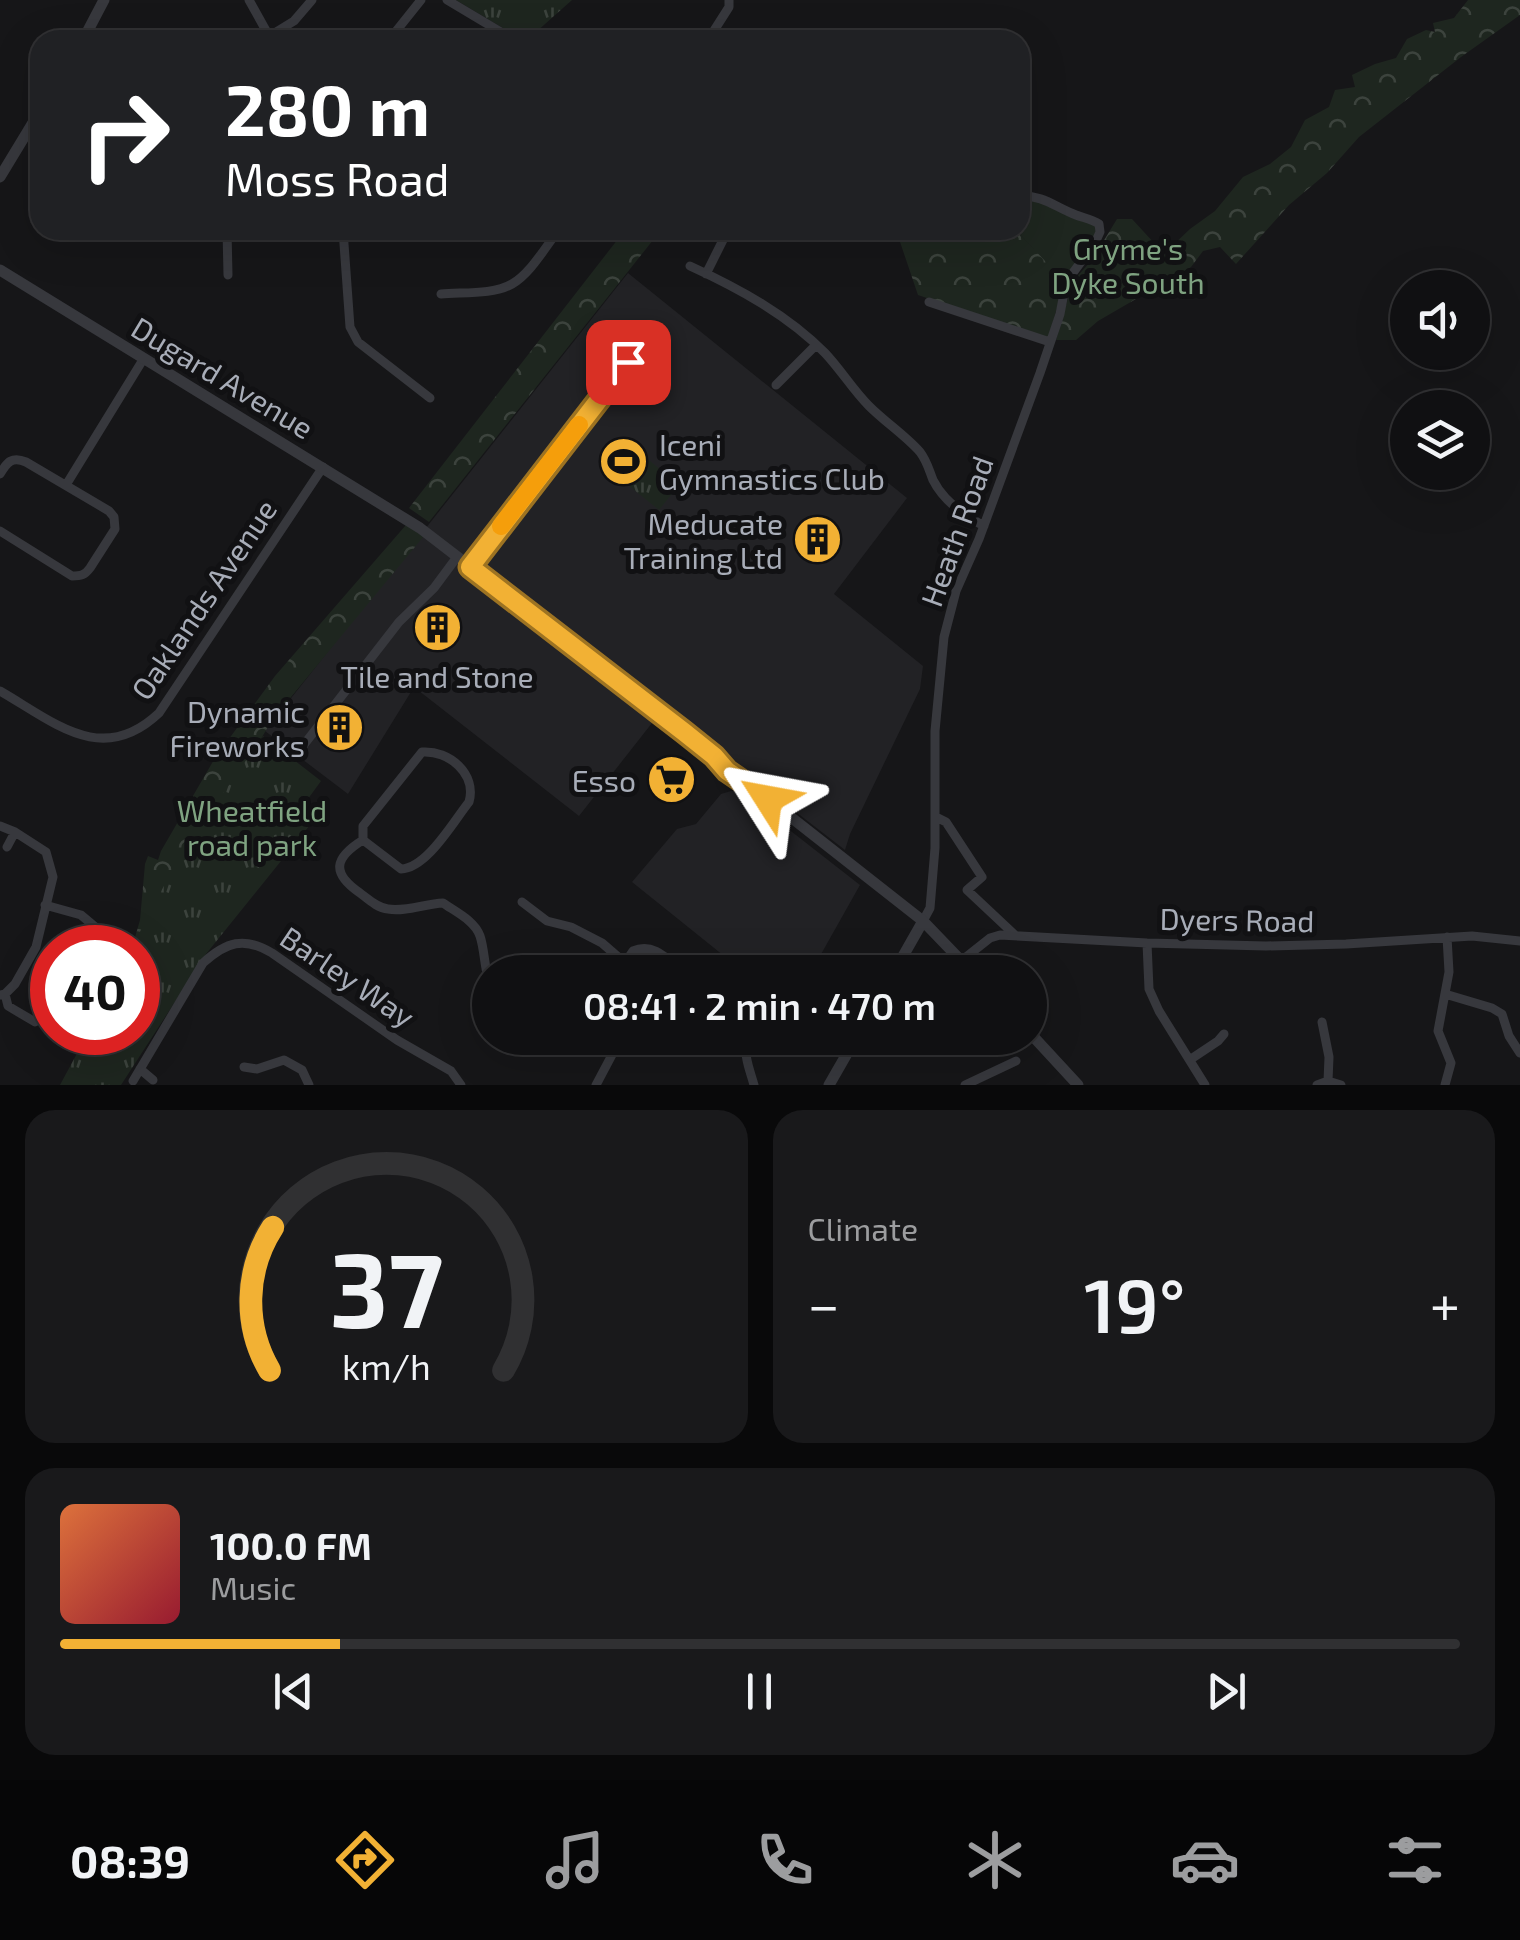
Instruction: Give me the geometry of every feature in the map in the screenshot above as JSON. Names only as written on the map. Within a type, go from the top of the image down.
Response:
[{"type":"street","points":[[88,30],[104,0]]},
{"type":"street","points":[[249,0],[262,30]]},
{"type":"street","points":[[279,30],[294,21],[312,0]]},
{"type":"street","points":[[397,30],[421,0]]},
{"type":"street","points":[[446,0],[497,30]]},
{"type":"street","points":[[715,30],[730,7],[730,0]]},
{"type":"street","points":[[0,177],[30,128]]},
{"type":"street","name":"Heath Road","points":[[923,922],[930,908],[936,817],[935,731],[944,637],[956,591],[984,526],[1050,342],[1065,288],[1100,232],[1099,224],[1039,196],[1030,196]]},
{"type":"street","points":[[227,240],[228,274]]},
{"type":"street","points":[[343,240],[350,326],[358,342],[430,398]]},
{"type":"street","points":[[441,294],[498,290],[512,284],[551,240]]},
{"type":"street","points":[[706,274],[723,240]]},
{"type":"street","points":[[690,266],[758,302],[816,345],[866,403],[919,451],[928,463],[934,483],[946,497],[984,526]]},
{"type":"street","name":"Dugard Avenue","points":[[0,270],[420,528],[684,732],[727,771],[787,813],[923,922],[955,955]]},
{"type":"street","points":[[929,302],[1050,342]]},
{"type":"street","points":[[776,385],[816,345]]},
{"type":"street","points":[[470,567],[638,350]]},
{"type":"street","points":[[66,485],[144,358]]},
{"type":"street","points":[[0,474],[6,463],[18,458],[109,511],[116,523],[86,574],[72,576],[0,532]]},
{"type":"street","name":"Oaklands Avenue","points":[[0,691],[81,736],[97,740],[130,734],[145,726],[159,713],[323,467]]},
{"type":"street","points":[[299,751],[399,622],[434,588],[457,557]]},
{"type":"street","points":[[433,751],[447,758],[470,779],[468,802],[422,862],[401,869],[364,840],[363,826],[422,752],[433,751]]},
{"type":"street","points":[[936,817],[946,822],[982,877],[967,890],[1016,936]]},
{"type":"street","points":[[0,826],[46,852],[51,864],[53,877],[36,947],[15,984],[3,994],[8,1006],[30,1019]]},
{"type":"street","points":[[7,847],[14,832]]},
{"type":"street","points":[[364,840],[344,856],[342,878],[379,907],[389,910],[444,904],[474,925],[483,955]]},
{"type":"street","points":[[522,902],[547,921],[572,927],[602,943],[612,955]]},
{"type":"street","points":[[44,904],[80,915],[92,925]]},
{"type":"street","points":[[904,955],[923,922]]},
{"type":"street","name":"Dyers Road","points":[[969,955],[1000,935],[1266,946],[1472,936],[1520,940]]},
{"type":"street","points":[[1445,1085],[1451,1064],[1438,1031],[1448,972],[1447,937]]},
{"type":"street","points":[[1146,943],[1148,989],[1205,1085]]},
{"type":"street","name":"Barley Way","points":[[133,1082],[203,963],[230,944],[248,944],[272,953],[397,1040],[451,1071],[461,1085]]},
{"type":"street","points":[[631,955],[640,948],[662,955]]},
{"type":"street","points":[[1445,994],[1502,1014],[1520,1053]]},
{"type":"street","points":[[1322,1022],[1329,1057],[1322,1083],[1341,1085]]},
{"type":"street","points":[[1190,1059],[1224,1034]]},
{"type":"street","points":[[1047,1051],[1078,1085]]},
{"type":"street","points":[[596,1085],[612,1055]]},
{"type":"street","points":[[746,1055],[754,1085]]},
{"type":"street","points":[[829,1085],[846,1055]]},
{"type":"street","points":[[244,1067],[257,1069],[284,1060],[302,1070],[309,1085]]},
{"type":"street","points":[[965,1085],[1016,1062]]},
{"type":"street","points":[[140,1069],[153,1080]]},
{"type":"shaded area","points":[[628,273],[907,498],[834,594],[923,666],[920,689],[845,850],[663,709],[579,816],[414,687],[348,794],[265,731]]},
{"type":"shaded area","points":[[741,792],[860,885],[821,955],[723,955],[632,882],[677,829],[696,824],[721,794]]},
{"type":"green space","points":[[456,0],[572,0],[538,30],[506,30]]},
{"type":"green space","name":"Gryme's Dyke South","points":[[1468,0],[1520,0],[1520,15],[1359,137],[1236,264],[1220,247],[1203,251],[1191,267],[1098,321],[1076,340],[1056,340],[1073,281],[1092,260],[1117,219],[1132,219],[1166,256],[1190,229],[1215,211],[1243,177],[1270,164],[1291,147],[1305,120],[1329,107],[1335,90],[1355,87],[1352,75],[1396,58],[1407,39],[1426,30],[1435,32],[1433,23],[1454,18]]},
{"type":"green space","points":[[1030,199],[1095,220],[1100,232],[1065,288],[1051,281],[1044,261],[1025,240],[1030,240]]},
{"type":"green space","points":[[617,240],[653,240],[429,522],[409,508]]},
{"type":"green space","points":[[899,240],[1025,240],[1045,261],[1051,281],[1063,287],[1048,339],[918,295]]},
{"type":"green space","points":[[644,456],[679,485],[659,510],[623,481]]},
{"type":"green space","points":[[406,525],[424,536],[272,720],[152,925],[139,925],[148,856],[158,860],[215,758],[275,676]]},
{"type":"green space","name":"Wheatfield road park","points":[[263,736],[321,781],[302,807],[314,820],[206,954],[160,1025],[160,925],[143,925],[179,857]]},
{"type":"green space","name":"Wheatfield road park","points":[[76,1055],[140,1055],[121,1085],[60,1085]]},
{"type":"slow traffic","points":[[501,526],[579,425]]},
{"type":"place","name":"Iceni Gymnastics Club","points":[[624,461]]},
{"type":"place","name":"Meducate Training Ltd","points":[[818,540]]},
{"type":"place","name":"Tile and Stone","points":[[437,627]]},
{"type":"place","name":"Dynamic Fireworks","points":[[340,728]]},
{"type":"place","name":"Esso","points":[[671,780]]},
{"type":"route","points":[[628,362],[470,567],[684,732],[727,771],[768,799]]}]
